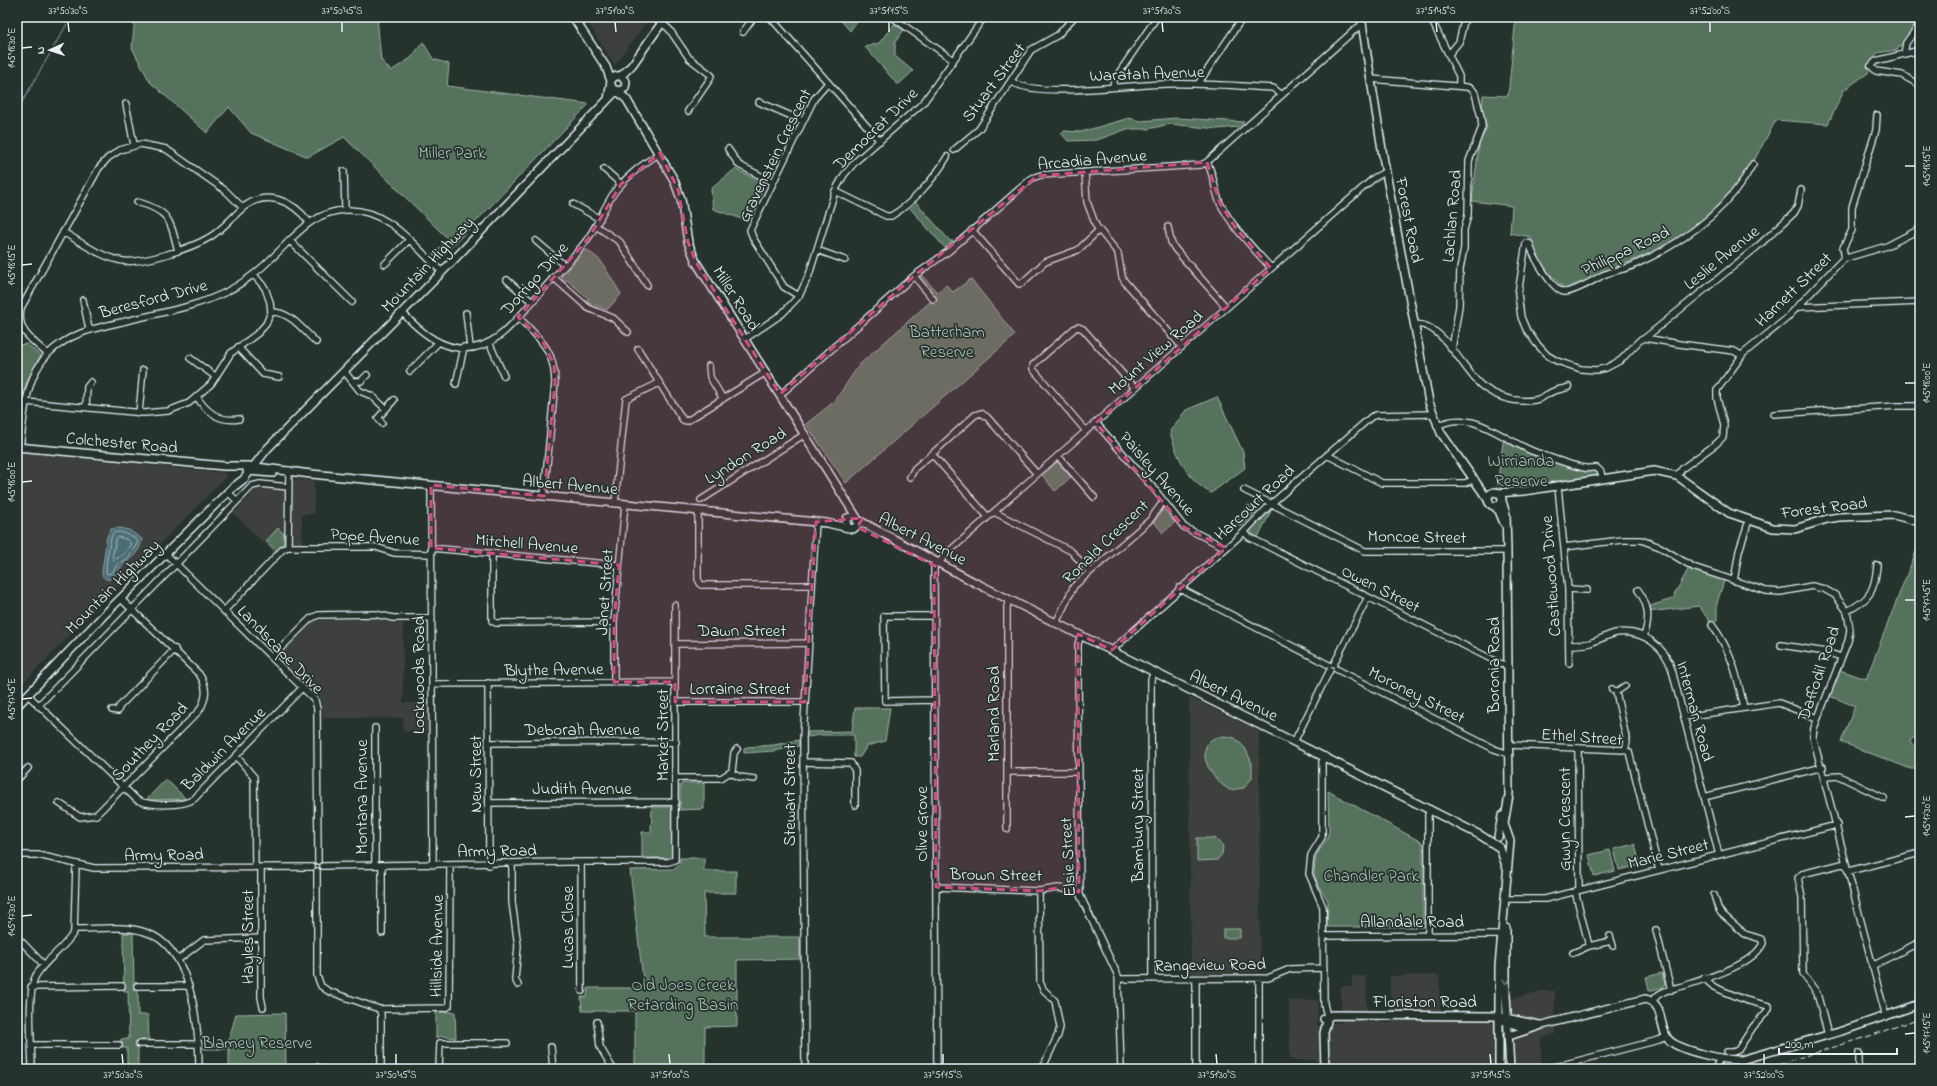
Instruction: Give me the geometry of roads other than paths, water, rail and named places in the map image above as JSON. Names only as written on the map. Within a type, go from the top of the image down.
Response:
[{"type":"main road","points":[[573,17],[606,67],[611,83],[620,90]]},
{"type":"main road","points":[[622,77],[666,17]]},
{"type":"main road","name":"Forest Road","points":[[1361,17],[1385,172],[1432,414],[1438,426],[1491,503]]},
{"type":"main road","points":[[606,67],[622,77]]},
{"type":"main road","points":[[608,99],[611,83],[615,76],[622,77]]},
{"type":"main road","name":"Miller Road","points":[[622,77],[620,90],[660,153],[678,190],[688,242],[696,262],[848,502],[857,522]]},
{"type":"main road","name":"Mountain Highway","points":[[17,706],[103,616],[229,491],[249,469],[255,458],[266,451],[442,272],[608,99],[620,90]]},
{"type":"main road","name":"Colchester Road","points":[[19,447],[249,469]]},
{"type":"main road","points":[[266,451],[265,463],[270,468]]},
{"type":"main road","name":"Albert Avenue","points":[[249,469],[270,468],[288,472]]},
{"type":"main road","name":"Albert Avenue","points":[[249,469],[827,523],[848,521]]},
{"type":"main road","name":"Forest Road","points":[[1475,479],[1487,489],[1496,493],[1558,487],[1650,471],[1662,472],[1677,476],[1725,510],[1772,528],[1787,530],[1839,517],[1894,515],[1920,522]]},
{"type":"main road","name":"Forest Road","points":[[1502,501],[1524,491]]},
{"type":"main road","points":[[1496,493],[1501,496],[1502,501],[1498,506],[1491,503],[1490,495],[1496,493]]},
{"type":"main road","name":"Boronia Road","points":[[1502,501],[1505,510],[1508,551],[1509,754],[1508,801],[1504,824],[1508,837]]},
{"type":"main road","name":"Miller Road","points":[[848,502],[848,521]]},
{"type":"main road","name":"Boronia Road","points":[[1491,503],[1499,511],[1506,529]]},
{"type":"main road","points":[[853,516],[857,522],[853,529],[848,521],[853,516]]},
{"type":"main road","name":"Albert Avenue","points":[[857,522],[936,564],[1325,756],[1480,835],[1498,842]]},
{"type":"main road","name":"Boronia Road","points":[[1507,869],[1498,842],[1499,825],[1508,801]]},
{"type":"main road","points":[[1503,835],[1508,837],[1510,841],[1509,845],[1505,848],[1498,842],[1503,835]]},
{"type":"main road","name":"Boronia Road","points":[[1499,1069],[1498,1017],[1500,935],[1509,845]]},
{"type":"main road","name":"Boronia Road","points":[[1504,900],[1506,917],[1506,994],[1509,1020],[1510,1069]]},
{"type":"main road","points":[[1509,1036],[1542,1025],[1639,1000],[1652,1002],[1658,1009],[1666,1037],[1670,1041],[1680,1047],[1721,1058],[1736,1060],[1750,1058],[1828,1035],[1886,1017],[1920,1004]]},
{"type":"main road","name":"Floriston Road","points":[[1326,1019],[1339,1017],[1498,1017],[1509,1020]]},
{"type":"main road","points":[[1325,1069],[1324,1033],[1326,1019]]},
{"type":"main road","points":[[1509,1020],[1542,1025]]},
{"type":"main road","points":[[1509,1020],[1531,1029]]},
{"type":"main road","points":[[1499,1046],[1510,1046]]},
{"type":"main road","points":[[1507,1069],[1510,1058]]},
{"type":"street","points":[[742,32],[754,17]]},
{"type":"street","points":[[770,17],[880,141]]},
{"type":"street","points":[[892,17],[954,60]]},
{"type":"street","name":"Democrat Drive","points":[[745,339],[776,319],[798,296],[807,281],[835,191],[850,168],[923,103],[984,17]]},
{"type":"street","name":"Stuart Street","points":[[954,150],[979,129],[1031,50],[1058,36],[1074,17]]},
{"type":"street","points":[[1113,86],[1114,80],[1157,17]]},
{"type":"street","points":[[1198,84],[1243,17]]},
{"type":"street","points":[[1371,79],[1459,86],[1459,76],[1434,25],[1433,17]]},
{"type":"street","points":[[1449,54],[1459,42],[1465,17]]},
{"type":"street","points":[[662,24],[669,29],[689,58],[711,75],[710,79],[688,112]]},
{"type":"street","points":[[1904,54],[1906,43],[1920,24]]},
{"type":"street","points":[[1271,268],[1235,226],[1220,203],[1211,169],[1207,162],[1357,28],[1363,25]]},
{"type":"street","points":[[1920,50],[1874,62],[1872,66],[1872,69],[1878,72],[1902,75],[1920,85]]},
{"type":"street","name":"Waratah Avenue","points":[[1011,81],[1021,86],[1066,90],[1113,86],[1198,84],[1273,88],[1282,95]]},
{"type":"street","name":"Gravenstein Crescent","points":[[798,296],[784,287],[750,233],[773,182],[817,94],[828,83]]},
{"type":"street","name":"Lachlan Road","points":[[1452,349],[1460,306],[1460,266],[1464,248],[1464,230],[1469,205],[1469,161],[1482,127],[1481,117],[1472,89],[1459,86]]},
{"type":"street","points":[[760,102],[803,122]]},
{"type":"street","points":[[126,104],[134,145]]},
{"type":"street","name":"Harnett Street","points":[[1677,476],[1683,468],[1716,444],[1722,437],[1724,425],[1717,398],[1717,390],[1742,355],[1784,322],[1838,263],[1848,257],[1843,248],[1852,230],[1853,202],[1876,130],[1878,115]]},
{"type":"street","points":[[48,354],[26,334],[21,325],[20,316],[24,301],[103,164],[115,153],[134,145],[148,145],[169,150],[226,191],[243,208]]},
{"type":"street","points":[[728,149],[739,165],[773,182]]},
{"type":"street","name":"Dorrigo Drive","points":[[402,312],[421,332],[438,343],[450,347],[467,347],[488,342],[498,336],[532,302],[588,239],[610,199],[622,184],[640,166],[660,153]]},
{"type":"street","points":[[835,191],[886,216],[891,216],[929,184],[938,174],[947,157]]},
{"type":"street","name":"Arcadia Avenue","points":[[780,394],[914,276],[940,258],[1032,178],[1042,175],[1201,164],[1207,162]]},
{"type":"street","name":"Philippa Road","points":[[1527,243],[1530,244],[1536,260],[1556,288],[1565,292],[1571,291],[1602,276],[1636,264],[1674,244],[1722,209],[1744,182],[1754,164]]},
{"type":"street","points":[[604,169],[622,184]]},
{"type":"street","points":[[344,171],[345,210]]},
{"type":"street","points":[[1085,172],[1087,202],[1099,230],[1118,253],[1122,277],[1182,346]]},
{"type":"street","name":"Mount View Road","points":[[936,564],[1226,307],[1374,178],[1385,172]]},
{"type":"street","name":"Leslie Avenue","points":[[1527,243],[1525,245],[1519,282],[1518,305],[1526,329],[1547,355],[1571,366],[1596,370],[1615,364],[1639,341],[1645,338],[1752,251],[1794,213],[1798,206],[1801,190]]},
{"type":"street","points":[[63,232],[112,259],[137,261],[178,251],[210,237],[243,208],[262,199],[281,200],[297,208],[309,222]]},
{"type":"street","points":[[137,202],[152,206],[163,212],[171,226],[178,251]]},
{"type":"street","points":[[573,204],[600,219]]},
{"type":"street","name":"Beresford Drive","points":[[19,447],[26,402],[34,376],[48,354],[66,340],[89,329],[200,302],[227,291],[254,275],[309,222],[321,216],[345,210],[371,213],[386,221],[442,272]]},
{"type":"street","points":[[596,226],[620,242],[647,285]]},
{"type":"street","points":[[1168,227],[1171,242],[1175,249],[1226,307]]},
{"type":"street","points":[[1848,257],[1887,246],[1920,229]]},
{"type":"street","points":[[972,230],[1019,284],[1022,284],[1044,262],[1078,250],[1099,230]]},
{"type":"street","points":[[289,240],[352,302]]},
{"type":"street","points":[[384,264],[408,240]]},
{"type":"street","points":[[536,241],[564,265]]},
{"type":"street","points":[[817,250],[845,260]]},
{"type":"street","points":[[26,402],[139,412],[168,410],[182,406],[196,397],[216,376],[231,353],[262,329],[270,312],[270,302],[265,288],[254,275]]},
{"type":"street","points":[[914,276],[933,299]]},
{"type":"street","points":[[553,278],[588,308],[613,318],[628,332]]},
{"type":"street","points":[[507,280],[532,302]]},
{"type":"street","points":[[83,300],[89,329]]},
{"type":"street","points":[[1797,307],[1920,302]]},
{"type":"street","points":[[270,312],[284,314],[292,319],[316,342]]},
{"type":"street","points":[[456,384],[467,347],[466,313]]},
{"type":"street","points":[[518,317],[542,340],[554,365],[555,375],[544,496]]},
{"type":"street","points":[[1414,325],[1421,324],[1430,327],[1452,349],[1480,384],[1504,398],[1535,400],[1555,390],[1569,387]]},
{"type":"street","points":[[1086,431],[1033,369],[1034,365],[1074,328],[1078,327],[1083,329],[1135,388]]},
{"type":"street","points":[[1645,338],[1734,351],[1742,355]]},
{"type":"street","points":[[488,342],[504,376]]},
{"type":"street","points":[[410,371],[438,343]]},
{"type":"street","points":[[238,347],[263,374],[278,377]]},
{"type":"street","points":[[638,349],[683,420],[687,421],[766,372]]},
{"type":"street","points":[[190,358],[216,376]]},
{"type":"street","points":[[709,366],[710,377],[723,399]]},
{"type":"street","points":[[139,412],[143,370]]},
{"type":"street","points":[[344,371],[360,391],[372,396],[386,409]]},
{"type":"street","points":[[353,381],[361,381],[367,375]]},
{"type":"street","points":[[86,407],[87,387],[91,382]]},
{"type":"street","points":[[615,503],[626,399],[659,383]]},
{"type":"street","points":[[196,397],[205,409],[218,417],[230,420],[239,419]]},
{"type":"street","points":[[382,423],[378,418],[394,400]]},
{"type":"street","points":[[1774,414],[1897,406],[1920,406]]},
{"type":"street","points":[[910,476],[915,468],[975,415],[980,413],[987,417],[1037,474]]},
{"type":"street","name":"Harcourt Road","points":[[1112,650],[1244,532],[1271,504],[1373,415],[1432,414]]},
{"type":"street","points":[[1438,426],[1447,421],[1456,420],[1484,426],[1504,435],[1534,452],[1584,468],[1598,468],[1601,472],[1602,480]]},
{"type":"street","name":"Paisley Avenue","points":[[1096,423],[1155,490],[1184,527],[1226,548]]},
{"type":"street","name":"Lyndon Road","points":[[701,500],[805,434]]},
{"type":"street","points":[[932,454],[988,517]]},
{"type":"street","points":[[1327,455],[1382,483],[1465,483],[1475,479]]},
{"type":"street","points":[[1058,456],[1094,497]]},
{"type":"street","points":[[224,611],[283,549],[288,547],[288,472]]},
{"type":"street","points":[[38,706],[252,486],[260,484],[288,487]]},
{"type":"street","name":"Lockwoods Road","points":[[431,485],[433,865]]},
{"type":"street","name":"Castlewood Drive","points":[[1558,487],[1568,590],[1569,663]]},
{"type":"street","name":"Moncoe Street","points":[[1244,490],[1365,551],[1508,551]]},
{"type":"street","points":[[229,491],[237,501]]},
{"type":"street","name":"Ronald Crescent","points":[[1056,622],[1074,586],[1150,520],[1163,502]]},
{"type":"street","name":"Janet Street","points":[[614,682],[614,622],[625,504]]},
{"type":"street","points":[[698,511],[698,579],[701,585],[812,585]]},
{"type":"street","points":[[994,512],[1071,551],[1090,572]]},
{"type":"street","points":[[1734,580],[1739,551],[1749,520]]},
{"type":"street","name":"Stewart Street","points":[[805,1069],[803,762],[808,643],[816,522]]},
{"type":"street","name":"Owen Street","points":[[1244,532],[1249,537],[1499,663],[1508,666]]},
{"type":"street","name":"Daffodil Road","points":[[1564,547],[1622,540],[1641,540],[1660,547],[1693,567],[1773,592],[1787,591],[1804,587],[1820,588],[1835,595],[1847,610],[1850,630],[1841,658],[1817,718],[1814,728],[1814,737],[1886,1017]]},
{"type":"street","name":"Pope Avenue","points":[[288,547],[376,547],[394,553],[431,551]]},
{"type":"street","name":"Mitchell Avenue","points":[[431,551],[492,554],[619,565]]},
{"type":"street","name":"Landscape Drive","points":[[166,554],[315,700],[317,709],[318,861]]},
{"type":"street","points":[[492,554],[492,622],[614,622]]},
{"type":"street","name":"Olive Grove","points":[[936,564],[934,579],[934,616],[937,1069]]},
{"type":"street","points":[[1847,610],[1862,603],[1868,597],[1876,578],[1877,565]]},
{"type":"street","name":"Moroney Street","points":[[1180,588],[1494,749],[1509,754]]},
{"type":"street","points":[[1568,590],[1587,590]]},
{"type":"street","points":[[1638,590],[1643,597],[1647,610],[1648,620],[1644,636]]},
{"type":"street","points":[[1294,742],[1368,597]]},
{"type":"street","name":"Southey Road","points":[[59,803],[77,816],[89,817],[96,815],[199,711],[206,699],[205,685],[202,679],[175,649],[121,599]]},
{"type":"street","name":"Marland Road","points":[[1007,830],[1008,772],[1006,606],[1008,599]]},
{"type":"street","name":"Market Street","points":[[672,862],[676,857],[675,605]]},
{"type":"street","points":[[272,657],[310,618],[318,614],[375,614],[393,618],[432,618]]},
{"type":"street","points":[[934,616],[884,616],[884,624],[885,701],[935,700]]},
{"type":"street","points":[[1712,625],[1726,645],[1732,659],[1744,708]]},
{"type":"street","name":"Interman Road","points":[[1569,645],[1588,644],[1619,633],[1633,633],[1644,636],[1660,648],[1669,661],[1719,855]]},
{"type":"street","name":"Elsie Street","points":[[1081,635],[1078,644],[1079,892],[1114,965],[1119,980],[1121,1069]]},
{"type":"street","name":"Dawn Street","points":[[675,644],[808,643]]},
{"type":"street","points":[[1781,645],[1826,652],[1841,658]]},
{"type":"street","points":[[112,710],[118,712],[119,707],[175,649]]},
{"type":"street","name":"Bambury Street","points":[[1152,979],[1151,679],[1154,672]]},
{"type":"street","name":"Blythe Avenue","points":[[432,684],[676,682]]},
{"type":"street","name":"New Street","points":[[488,683],[489,865]]},
{"type":"street","points":[[1625,686],[1614,690],[1627,742],[1625,750]]},
{"type":"street","name":"Baldwin Avenue","points":[[28,695],[123,788],[142,803],[181,804],[189,802],[302,688]]},
{"type":"street","name":"Lorraine Street","points":[[676,702],[805,702]]},
{"type":"street","points":[[1684,718],[1779,703],[1817,718]]},
{"type":"street","name":"Montana Avenue","points":[[375,728],[375,865]]},
{"type":"street","name":"Deborah Avenue","points":[[488,743],[676,742]]},
{"type":"street","name":"Ethel Street","points":[[1509,745],[1625,750],[1630,754],[1659,870]]},
{"type":"street","name":"Gwyn Crescent","points":[[1578,748],[1577,891],[1589,946]]},
{"type":"street","points":[[731,773],[734,752],[736,749]]},
{"type":"street","name":"Hayles Street","points":[[236,756],[254,777],[261,938],[261,997],[263,1007]]},
{"type":"street","points":[[1325,756],[1322,762],[1322,837],[1311,855],[1309,862],[1311,880],[1322,901],[1324,936],[1324,1004],[1322,1008],[1326,1019]]},
{"type":"street","points":[[803,762],[851,763],[855,771],[855,804]]},
{"type":"street","points":[[17,780],[28,768]]},
{"type":"street","points":[[1704,797],[1823,768]]},
{"type":"street","points":[[1008,772],[1078,772]]},
{"type":"street","points":[[676,778],[721,778],[731,773]]},
{"type":"street","points":[[731,773],[740,777],[754,779]]},
{"type":"street","points":[[1825,777],[1839,776],[1884,798]]},
{"type":"street","name":"Judith Avenue","points":[[489,803],[676,802]]},
{"type":"street","points":[[1428,935],[1428,815],[1430,809]]},
{"type":"street","name":"Marie Street","points":[[1504,900],[1545,899],[1837,825]]},
{"type":"street","points":[[1849,871],[1920,853]]},
{"type":"street","name":"Army Road","points":[[17,855],[38,856],[94,868],[258,867],[314,869]]},
{"type":"street","points":[[314,869],[321,870],[323,866],[318,861],[314,862],[314,869],[316,969],[318,982],[328,991],[379,1009],[381,1014],[381,1069]]},
{"type":"street","name":"Lucas Close","points":[[581,862],[582,992]]},
{"type":"street","name":"Army Road","points":[[323,866],[672,862]]},
{"type":"street","points":[[512,863],[512,902],[518,946],[515,979],[518,985]]},
{"type":"street","points":[[1828,1035],[1817,993],[1803,974],[1802,897],[1798,878],[1802,874],[1846,863]]},
{"type":"street","points":[[32,1069],[31,987],[35,977],[44,965],[69,941],[75,929],[76,865]]},
{"type":"street","points":[[382,865],[382,933]]},
{"type":"street","name":"Hillside Avenue","points":[[379,1009],[446,1008],[451,1003],[450,865]]},
{"type":"street","name":"Brown Street","points":[[936,887],[1039,891],[1058,888],[1079,892]]},
{"type":"street","points":[[1039,891],[1040,982],[1043,989],[1055,1001],[1060,1027],[1058,1035],[1042,1069]]},
{"type":"street","points":[[1652,1002],[1657,995],[1745,962],[1760,949],[1763,943],[1761,939],[1745,934],[1720,912],[1714,895]]},
{"type":"street","points":[[75,929],[130,929],[146,932],[167,944],[179,959],[189,986],[199,1044],[199,1069]]},
{"type":"street","points":[[1656,930],[1671,990]]},
{"type":"street","name":"Allandale Road","points":[[1324,936],[1500,935]]},
{"type":"street","points":[[17,937],[44,965]]},
{"type":"street","points":[[179,959],[204,940],[261,938]]},
{"type":"street","points":[[1573,953],[1589,946],[1611,941]]},
{"type":"street","points":[[1872,966],[1920,942]]},
{"type":"street","name":"Rangeview Road","points":[[1119,980],[1259,978],[1273,977],[1290,969],[1324,968]]},
{"type":"street","points":[[1259,978],[1259,1069]]},
{"type":"street","points":[[1704,978],[1714,987],[1745,1000],[1769,1006],[1769,1009],[1753,1027],[1738,1050],[1727,1052]]},
{"type":"street","points":[[1196,979],[1196,1069]]},
{"type":"street","points":[[31,987],[122,986]]},
{"type":"street","points":[[137,986],[189,986]]},
{"type":"street","points":[[597,1022],[600,1047],[613,1069]]},
{"type":"street","points":[[1546,1069],[1666,1037]]},
{"type":"street","points":[[439,1069],[440,1043],[507,1043]]},
{"type":"street","points":[[139,1044],[199,1044]]},
{"type":"street","points":[[32,1045],[119,1045]]},
{"type":"street","points":[[552,1047],[553,1069]]},
{"type":"street","points":[[1859,1053],[1859,1069]]},
{"type":"street","points":[[1714,1069],[1721,1058]]},
{"type":"water","points":[[120,528],[129,530],[142,539],[141,544],[135,555],[122,566],[111,579],[108,579],[102,575],[107,537],[111,529]]},
{"type":"waterway","points":[[17,111],[71,17]]},
{"type":"waterway","points":[[1917,736],[1920,708]]},
{"type":"railway","points":[[1763,1069],[1870,1036],[1920,1018]]},
{"type":"park label","name":"Miller Park","points":[[452,152]]},
{"type":"park label","name":"Batterham Reserve","points":[[947,341]]},
{"type":"park label","name":"Wirrianda Reserve","points":[[1521,470]]},
{"type":"park label","name":"Chandler Park","points":[[1371,875]]},
{"type":"park label","name":"Old Joes Creek Retarding Basin","points":[[683,994]]},
{"type":"park label","name":"Blamey Reserve","points":[[257,1042]]}]
